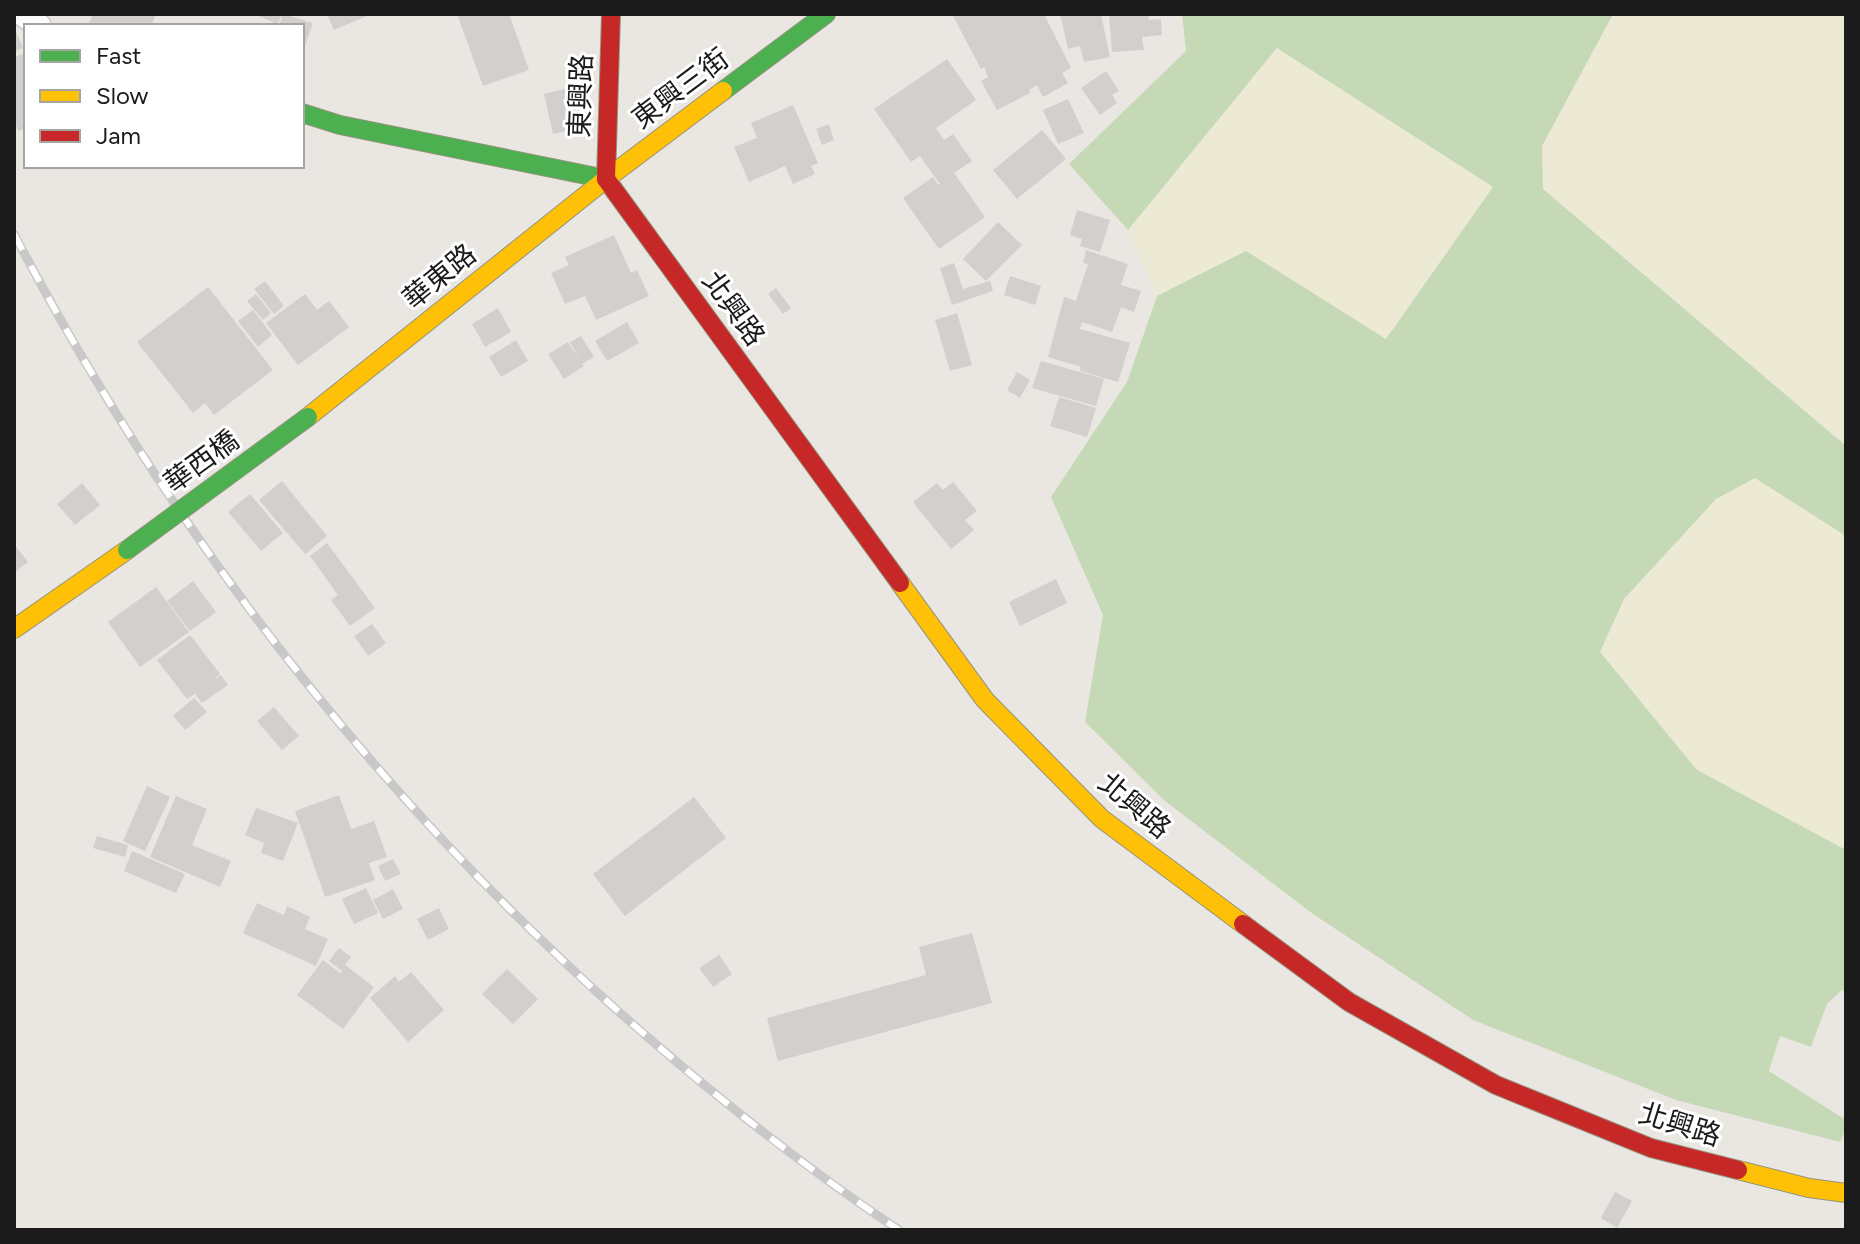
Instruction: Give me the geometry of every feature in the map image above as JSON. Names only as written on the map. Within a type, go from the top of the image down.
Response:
[{"type":"street","name":"東興路","points":[[606,179],[611,14]]},
{"type":"street","name":"東興三街","points":[[606,179],[826,14]]},
{"type":"street","points":[[304,114],[340,125],[606,179]]},
{"type":"street","name":"華東路","points":[[308,417],[606,179]]},
{"type":"street","name":"北興路","points":[[606,179],[985,700],[1102,819],[1349,1002],[1496,1085],[1651,1148],[1809,1188],[1846,1193]]},
{"type":"street","name":"華西橋","points":[[14,629],[308,417]]},
{"type":"shaded area","points":[[1613,14],[1846,14],[1846,446],[1543,189],[1542,146]]},
{"type":"shaded area","points":[[1277,47],[1493,187],[1386,339],[1246,251],[1157,296],[1128,230]]},
{"type":"shaded area","points":[[1756,477],[1846,536],[1846,850],[1697,770],[1600,652],[1624,600],[1716,499]]},
{"type":"green space","points":[[1182,14],[1613,14],[1542,146],[1543,189],[1846,446],[1846,536],[1755,478],[1716,499],[1624,599],[1600,652],[1697,770],[1846,850],[1846,991],[1842,990],[1827,1004],[1811,1047],[1780,1036],[1769,1071],[1846,1120],[1840,1142],[1676,1100],[1473,1020],[1313,914],[1165,801],[1085,722],[1103,615],[1051,497],[1127,382],[1157,296],[1246,251],[1386,339],[1493,187],[1277,48],[1128,230],[1069,164],[1186,51]]},
{"type":"building","points":[[93,14],[156,14],[152,24],[89,24]]},
{"type":"building","points":[[254,14],[282,14],[278,24]]},
{"type":"building","points":[[283,14],[313,23],[304,48],[304,24],[280,24]]},
{"type":"building","points":[[327,14],[372,14],[334,30]]},
{"type":"building","points":[[457,14],[509,14],[529,70],[483,86]]},
{"type":"building","points":[[952,14],[1044,14],[1071,68],[1062,73],[1068,83],[1043,97],[1037,85],[1029,90],[1030,93],[997,110],[981,81],[988,77],[984,67],[981,69]]},
{"type":"building","points":[[1060,14],[1101,14],[1110,57],[1084,62],[1080,46],[1068,49]]},
{"type":"building","points":[[1109,14],[1148,14],[1149,20],[1161,19],[1162,35],[1142,37],[1144,50],[1112,52]]},
{"type":"building","points":[[14,27],[23,48],[14,52]]},
{"type":"building","points":[[24,54],[24,129],[18,131],[14,120],[14,57]]},
{"type":"building","points":[[947,59],[976,100],[936,128],[944,140],[953,134],[972,161],[954,173],[985,217],[939,249],[903,198],[933,177],[940,184],[920,156],[911,162],[874,109]]},
{"type":"building","points":[[1106,71],[1119,91],[1112,95],[1117,103],[1100,115],[1081,88]]},
{"type":"building","points":[[568,88],[577,129],[553,134],[544,94]]},
{"type":"building","points":[[1068,99],[1084,133],[1058,144],[1043,110]]},
{"type":"building","points":[[793,105],[818,163],[811,166],[815,174],[793,184],[785,166],[749,182],[734,147],[757,138],[751,123]]},
{"type":"building","points":[[829,124],[834,140],[822,145],[816,129]]},
{"type":"building","points":[[1042,130],[1066,159],[1017,199],[993,170]]},
{"type":"building","points":[[1077,210],[1110,220],[1100,252],[1080,246],[1082,239],[1070,235]]},
{"type":"building","points":[[998,222],[1022,245],[986,281],[963,259]]},
{"type":"building","points":[[614,235],[631,273],[637,270],[649,296],[596,320],[585,296],[565,304],[551,273],[569,265],[565,257]]},
{"type":"building","points":[[1086,250],[1128,264],[1121,285],[1141,291],[1134,312],[1121,307],[1112,332],[1082,322],[1080,329],[1130,343],[1118,382],[1080,371],[1081,367],[1048,357],[1064,297],[1076,301],[1088,264],[1083,263]]},
{"type":"building","points":[[954,263],[963,289],[990,281],[993,291],[952,305],[940,268]]},
{"type":"building","points":[[1010,276],[1041,286],[1035,305],[1004,295]]},
{"type":"building","points":[[265,281],[284,306],[274,314],[254,289]]},
{"type":"building","points":[[208,287],[273,370],[214,415],[205,403],[193,413],[137,342]]},
{"type":"building","points":[[776,288],[791,308],[783,314],[768,294]]},
{"type":"building","points":[[256,294],[271,313],[263,320],[247,301]]},
{"type":"building","points":[[305,294],[317,310],[329,301],[349,327],[298,365],[266,323]]},
{"type":"building","points":[[498,308],[511,332],[485,347],[472,324]]},
{"type":"building","points":[[253,310],[272,335],[258,347],[238,321]]},
{"type":"building","points":[[957,313],[972,365],[950,371],[935,320]]},
{"type":"building","points":[[627,322],[639,343],[607,361],[595,341]]},
{"type":"building","points":[[581,336],[594,357],[564,379],[548,354],[568,342],[580,360],[570,342]]},
{"type":"building","points":[[516,340],[528,361],[501,377],[489,357]]},
{"type":"building","points":[[1041,361],[1104,379],[1096,406],[1032,388]]},
{"type":"building","points":[[1017,372],[1030,380],[1020,398],[1007,390]]},
{"type":"building","points":[[1059,397],[1096,408],[1087,437],[1050,426]]},
{"type":"building","points":[[282,481],[327,536],[305,554],[259,500]]},
{"type":"building","points":[[953,482],[977,511],[965,520],[974,530],[951,549],[913,502],[937,483],[943,490]]},
{"type":"building","points":[[82,483],[100,505],[75,525],[57,504]]},
{"type":"building","points":[[250,494],[283,533],[261,551],[228,512]]},
{"type":"building","points":[[327,543],[375,608],[350,626],[331,600],[338,595],[310,556]]},
{"type":"building","points":[[14,544],[28,562],[14,573]]},
{"type":"building","points":[[1056,579],[1067,603],[1020,626],[1009,602]]},
{"type":"building","points":[[193,581],[216,612],[190,631],[167,601]]},
{"type":"building","points":[[156,587],[189,632],[140,667],[108,622]]},
{"type":"building","points":[[372,624],[386,643],[368,656],[354,636]]},
{"type":"building","points":[[190,635],[220,674],[212,682],[221,675],[228,685],[202,703],[195,694],[187,699],[157,660]]},
{"type":"building","points":[[194,698],[207,712],[185,730],[173,716]]},
{"type":"building","points":[[274,707],[299,736],[282,750],[257,721]]},
{"type":"building","points":[[147,786],[170,797],[145,851],[123,841]]},
{"type":"building","points":[[339,795],[351,829],[374,821],[387,857],[369,863],[375,880],[325,897],[295,811]]},
{"type":"building","points":[[176,796],[207,809],[192,845],[231,861],[220,887],[150,857]]},
{"type":"building","points":[[694,797],[726,838],[625,916],[593,874]]},
{"type":"building","points":[[256,808],[298,823],[283,861],[261,853],[264,843],[245,835]]},
{"type":"building","points":[[97,836],[128,845],[125,857],[93,848]]},
{"type":"building","points":[[132,851],[185,874],[176,893],[124,871]]},
{"type":"building","points":[[393,859],[401,874],[385,881],[378,866]]},
{"type":"building","points":[[366,888],[378,913],[354,924],[342,899]]},
{"type":"building","points":[[393,889],[403,909],[383,919],[373,900]]},
{"type":"building","points":[[257,903],[284,915],[287,906],[310,917],[305,929],[328,939],[316,966],[243,933]]},
{"type":"building","points":[[439,908],[449,929],[428,940],[417,919]]},
{"type":"building","points":[[972,933],[992,1003],[778,1061],[767,1018],[926,975],[919,947]]},
{"type":"building","points":[[339,948],[351,957],[345,965],[374,987],[343,1029],[297,995],[323,960],[340,973],[342,971],[329,961]]},
{"type":"building","points":[[719,955],[732,974],[713,987],[699,968]]},
{"type":"building","points":[[507,969],[538,999],[513,1024],[482,994]]},
{"type":"building","points":[[411,972],[444,1010],[408,1042],[370,998],[395,976],[399,982]]},
{"type":"building","points":[[1615,1192],[1632,1201],[1617,1228],[1601,1218]]},
{"type":"railway","points":[[14,234],[79,351],[149,465],[225,575],[305,681],[391,783],[482,881],[577,974],[678,1063],[786,1150],[899,1230]]},
{"type":"traffic: fast","points":[[723,91],[826,14]]},
{"type":"traffic: fast","points":[[304,114],[340,125],[606,179]]},
{"type":"traffic: fast","points":[[127,550],[308,417]]},
{"type":"traffic: slow","points":[[308,417],[606,179],[723,91]]},
{"type":"traffic: slow","points":[[14,629],[127,550]]},
{"type":"traffic: slow","points":[[900,583],[985,700],[1102,819],[1243,924]]},
{"type":"traffic: slow","points":[[1738,1170],[1809,1188],[1846,1193]]},
{"type":"traffic: jam","points":[[606,179],[611,14]]},
{"type":"traffic: jam","points":[[606,179],[900,583]]},
{"type":"traffic: jam","points":[[1243,924],[1349,1002],[1496,1085],[1651,1148],[1738,1170]]}]
